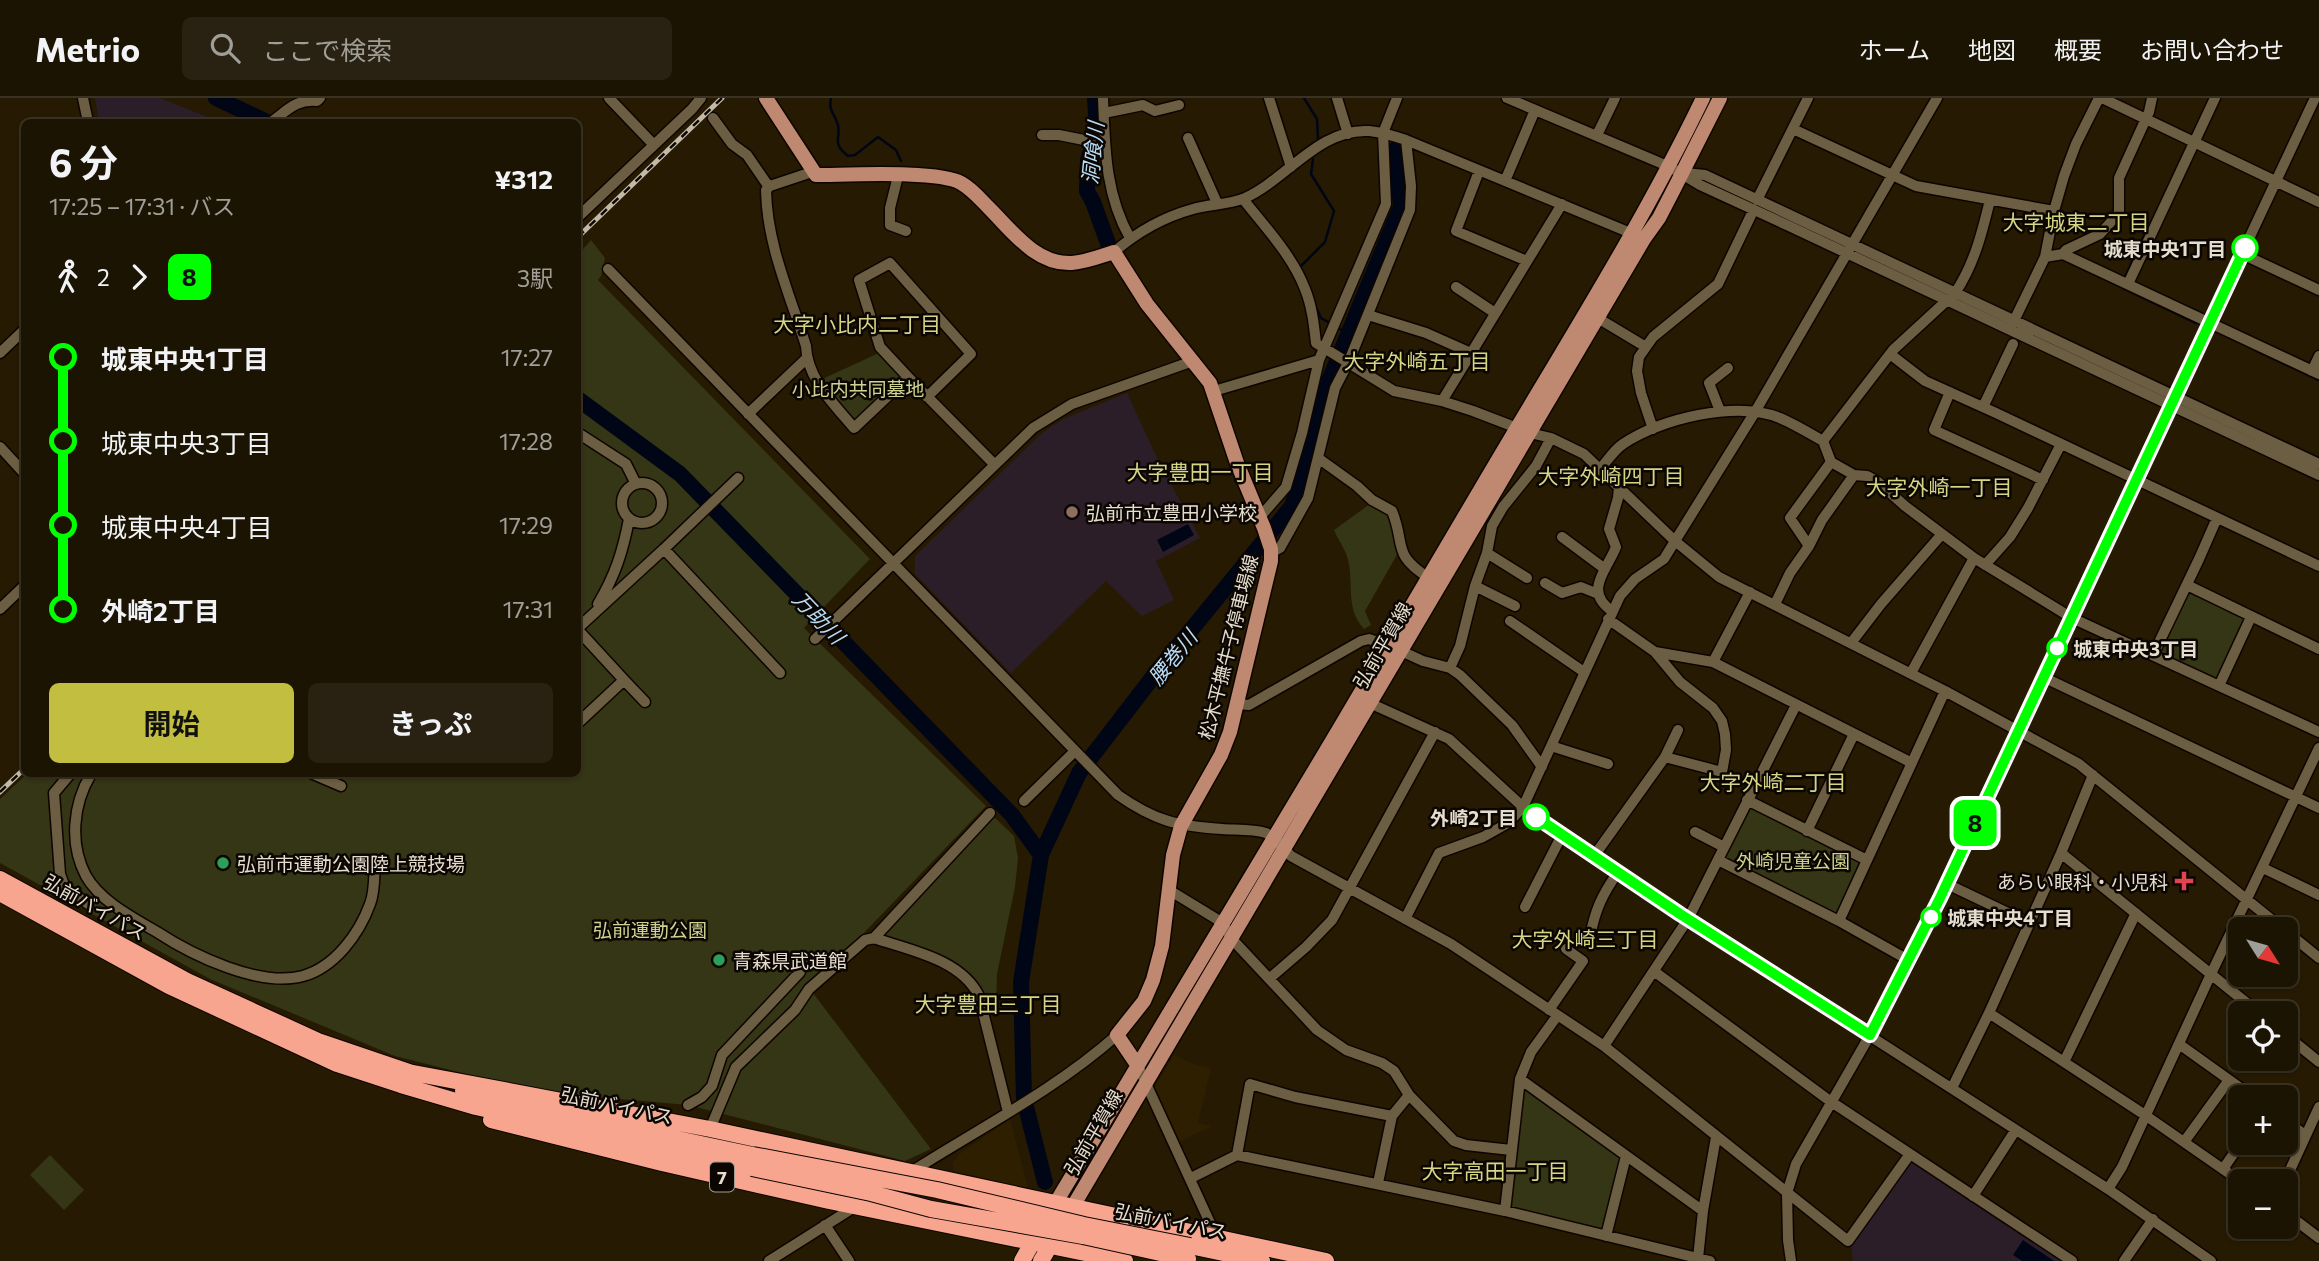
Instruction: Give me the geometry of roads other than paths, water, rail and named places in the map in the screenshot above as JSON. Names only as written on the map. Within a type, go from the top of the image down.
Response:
[{"type":"highway","name":"弘前バイパス","points":[[0,879],[187,981],[404,1079]]},
{"type":"highway","name":"弘前バイパス","points":[[0,893],[169,986],[337,1064],[752,1161],[937,1190],[1084,1225],[1192,1255],[1262,1261]]},
{"type":"highway","name":"7","points":[[404,1079],[710,1129],[1326,1261]]},
{"type":"highway","name":"7","points":[[404,1079],[475,1115],[514,1128],[855,1207],[1125,1261]]},
{"type":"highway","points":[[1022,1261],[1055,1204]]},
{"type":"highway","points":[[1041,1261],[1072,1208]]},
{"type":"main road","points":[[766,98],[816,175],[928,177],[960,182],[1018,237],[1048,259],[1074,263],[1114,252]]},
{"type":"main road","name":"弘前平賀線","points":[[1055,1204],[1223,923],[1279,843],[1637,236],[1659,218],[1703,98]]},
{"type":"main road","name":"弘前平賀線","points":[[1676,170],[1720,98]]},
{"type":"main road","name":"松木平撫牛子停車場線","points":[[1114,252],[1147,304],[1214,391],[1226,432],[1271,551],[1271,561],[1230,732],[1221,755],[1181,826],[1173,855],[1162,946],[1153,980],[1144,1000],[1117,1035]]},
{"type":"main road","name":"弘前平賀線","points":[[1395,648],[1429,578],[1524,431]]},
{"type":"main road","name":"弘前平賀線","points":[[1072,1208],[1231,938],[1279,843]]},
{"type":"main road","points":[[1117,1035],[1138,1066]]},
{"type":"street","points":[[83,98],[87,119]]},
{"type":"street","points":[[609,98],[653,144]]},
{"type":"street","points":[[581,215],[701,98]]},
{"type":"street","points":[[1103,98],[1104,113],[1099,143],[1108,181],[1130,238]]},
{"type":"street","points":[[1269,98],[1291,167]]},
{"type":"street","points":[[1337,98],[1348,134]]},
{"type":"street","points":[[1262,522],[1286,487],[1319,360],[1327,349],[1386,204],[1383,133],[1397,98]]},
{"type":"street","points":[[1507,98],[1597,135],[1676,170],[1699,185],[1755,206],[1850,249],[2173,401],[2319,475]]},
{"type":"street","points":[[1597,135],[1615,98]]},
{"type":"street","points":[[1653,429],[1641,393],[1637,371],[1639,357],[1653,337],[1718,284],[1808,98]]},
{"type":"street","points":[[2012,325],[2045,257],[2054,211],[2076,144],[2100,98],[2319,202]]},
{"type":"street","points":[[2063,254],[2100,234],[2119,213],[2119,178],[2152,98]]},
{"type":"street","points":[[2128,284],[2215,98]]},
{"type":"street","points":[[275,119],[299,103],[312,99]]},
{"type":"street","points":[[1791,1261],[1787,1193],[1796,1164],[1910,961],[2316,99]]},
{"type":"street","points":[[1405,919],[1439,853],[1483,837],[1508,824],[1523,807],[1610,615],[1627,587],[1664,559],[1755,412],[1894,175],[1931,100]]},
{"type":"street","points":[[1104,113],[1143,106],[1155,111],[1179,105]]},
{"type":"street","points":[[1505,181],[1535,110]]},
{"type":"street","points":[[713,118],[733,144],[747,155],[769,187]]},
{"type":"street","points":[[1793,129],[1916,186],[2054,211]]},
{"type":"street","points":[[1114,252],[1130,238],[1175,215],[1242,199],[1255,193],[1323,144],[1348,134],[1366,131],[1406,140],[1637,236]]},
{"type":"street","points":[[1042,135],[1059,135],[1099,143]]},
{"type":"street","points":[[1188,138],[1217,203]]},
{"type":"street","points":[[1271,551],[1280,548],[1308,498],[1335,388],[1410,211],[1411,186],[1406,140]]},
{"type":"street","points":[[1479,171],[1456,230],[1527,261]]},
{"type":"street","points":[[812,172],[776,183],[766,190],[766,216],[806,346],[806,359],[817,381],[854,428],[908,377]]},
{"type":"street","points":[[898,176],[890,208],[890,225],[906,231]]},
{"type":"street","points":[[1242,199],[1287,256],[1305,288],[1312,310],[1316,343],[1394,391],[1442,401],[1551,438],[1584,454],[1675,541],[1719,577],[1911,673],[2060,752],[2093,775],[2268,917]]},
{"type":"street","points":[[1823,441],[1890,354],[1951,297],[1980,244],[1990,200]]},
{"type":"street","points":[[1442,401],[1562,204]]},
{"type":"street","points":[[2045,257],[2063,254],[2316,372],[2319,356]]},
{"type":"street","points":[[2242,254],[2319,290]]},
{"type":"street","points":[[927,397],[971,354],[890,263],[859,280],[880,347],[927,397],[994,464]]},
{"type":"street","points":[[608,269],[1118,795],[1131,804],[1147,814],[1181,826],[1261,831],[1279,843],[1290,856],[1451,944],[1604,1046],[1848,1241],[1910,1154]]},
{"type":"street","points":[[1456,287],[1495,313]]},
{"type":"street","points":[[1368,315],[1426,333],[1471,353]]},
{"type":"street","points":[[1592,315],[1646,346]]},
{"type":"street","points":[[0,353],[21,333]]},
{"type":"street","points":[[1983,407],[2013,344]]},
{"type":"street","points":[[1890,354],[1925,382],[2319,566]]},
{"type":"street","points":[[748,414],[806,359]]},
{"type":"street","points":[[1214,391],[1319,360]]},
{"type":"street","points":[[818,636],[1033,428],[1057,411],[1193,361]]},
{"type":"street","points":[[1720,411],[1709,383],[1728,368]]},
{"type":"street","points":[[1950,392],[1934,430],[2043,480]]},
{"type":"street","points":[[2173,401],[2319,464]]},
{"type":"street","points":[[1601,468],[1620,446],[1653,429],[1720,411],[1755,412],[1779,418],[1823,441],[1831,462],[1854,475],[1878,482],[1974,558],[2072,618],[2319,732]]},
{"type":"street","points":[[581,435],[626,464],[636,484]]},
{"type":"street","points":[[1450,668],[1460,646],[1475,586],[1487,553],[1490,530],[1497,516],[1536,466],[1551,438]]},
{"type":"street","points":[[1985,565],[2010,537],[2061,444]]},
{"type":"street","points":[[0,447],[21,470]]},
{"type":"street","points":[[1318,458],[1372,500],[1392,511],[1401,553],[1406,561],[1429,578]]},
{"type":"street","points":[[1809,546],[1790,518],[1831,462]]},
{"type":"street","points":[[1774,604],[1822,520],[1854,475]]},
{"type":"street","points":[[581,626],[738,478]]},
{"type":"street","points":[[646,483],[657,490],[662,502],[658,515],[648,523],[629,519],[622,508],[627,489],[636,484],[646,483]]},
{"type":"street","points":[[1619,486],[1609,529],[1616,547],[1597,585],[1598,594],[1610,615],[1655,652],[1680,682],[1713,708],[1722,721],[1725,734],[1726,750],[1722,772],[1665,757]]},
{"type":"street","points":[[2152,655],[2217,518]]},
{"type":"street","points":[[591,615],[616,573],[629,519]]},
{"type":"street","points":[[1851,643],[1942,534]]},
{"type":"street","points":[[1562,537],[1605,569]]},
{"type":"street","points":[[664,549],[780,673]]},
{"type":"street","points":[[1487,553],[1527,578]]},
{"type":"street","points":[[1911,673],[1974,558]]},
{"type":"street","points":[[1545,583],[1562,593],[1581,587],[1598,594]]},
{"type":"street","points":[[2187,585],[2319,649]]},
{"type":"street","points":[[1475,586],[1514,606]]},
{"type":"street","points":[[0,609],[21,589]]},
{"type":"street","points":[[1713,662],[1750,592]]},
{"type":"street","points":[[2218,686],[2251,617]]},
{"type":"street","points":[[1510,621],[1584,672]]},
{"type":"street","points":[[581,632],[645,702]]},
{"type":"street","points":[[1237,704],[1249,705],[1361,641],[1369,639],[1423,661],[1450,668],[1460,675],[1512,725],[1542,767]]},
{"type":"street","points":[[1655,652],[1713,662],[1912,762]]},
{"type":"street","points":[[2043,677],[2319,808]]},
{"type":"street","points":[[581,720],[624,680]]},
{"type":"street","points":[[1839,921],[1945,691]]},
{"type":"street","points":[[1364,701],[1435,732],[1462,750],[1523,807],[1562,835],[2108,1189],[2211,1261]]},
{"type":"street","points":[[1604,1046],[1688,919],[1797,705]]},
{"type":"street","points":[[1594,856],[1665,757],[1678,730]]},
{"type":"street","points":[[1270,978],[1332,920],[1435,732]]},
{"type":"street","points":[[1807,831],[1854,734]]},
{"type":"street","points":[[1551,746],[1608,764]]},
{"type":"street","points":[[2108,1189],[2122,1167],[2319,748]]},
{"type":"street","points":[[1024,801],[1077,753]]},
{"type":"street","points":[[1952,1088],[1989,1013],[2093,775]]},
{"type":"street","points":[[67,777],[54,793],[60,874],[65,888],[88,904]]},
{"type":"street","points":[[89,777],[76,809],[74,826],[79,855],[93,887],[163,937],[229,969],[282,978],[302,976],[323,967],[340,953],[355,934],[371,903],[375,862]]},
{"type":"street","points":[[320,777],[341,786]]},
{"type":"street","points":[[1748,800],[1867,860]]},
{"type":"street","points":[[874,938],[990,813]]},
{"type":"street","points":[[55,824],[74,826]]},
{"type":"street","points":[[1695,832],[1724,848]]},
{"type":"street","points":[[1525,908],[1562,835]]},
{"type":"street","points":[[2061,853],[2244,1001]]},
{"type":"street","points":[[1718,860],[1839,921],[1910,961]]},
{"type":"street","points":[[2263,868],[2319,895]]},
{"type":"street","points":[[1590,937],[1594,913],[1618,872]]},
{"type":"street","points":[[1947,884],[2029,923]]},
{"type":"street","points":[[1169,890],[1223,923],[1231,938],[1317,1030],[1346,1050],[1382,1063],[1394,1071],[1409,1095],[1454,1141],[1511,1150]]},
{"type":"street","points":[[2064,1062],[2136,913]]},
{"type":"street","points":[[710,1129],[736,1067],[795,1010],[818,981],[865,940],[874,938],[927,956],[972,982],[979,996],[1011,1110]]},
{"type":"street","points":[[2298,941],[2319,958]]},
{"type":"street","points":[[1505,1211],[1520,1079],[1531,1052],[1583,961],[1566,949]]},
{"type":"street","points":[[688,1105],[702,1097],[712,1086],[722,1055],[800,972],[790,962],[795,957]]},
{"type":"street","points":[[1655,972],[1830,1101],[2072,1261]]},
{"type":"street","points":[[1989,1013],[2228,1173]]},
{"type":"street","points":[[769,1261],[1091,1059],[1117,1035]]},
{"type":"street","points":[[2179,1044],[2236,1085]]},
{"type":"street","points":[[2298,1045],[2319,1062]]},
{"type":"street","points":[[1138,1066],[1216,1236]]},
{"type":"street","points":[[1520,1079],[1703,1211]]},
{"type":"street","points":[[2184,1142],[2229,1080]]},
{"type":"street","points":[[1237,1155],[1250,1084],[1295,1097],[1392,1116]]},
{"type":"street","points":[[1378,1184],[1392,1116],[1409,1095]]},
{"type":"street","points":[[2290,1169],[2319,1107]]},
{"type":"street","points":[[2298,1130],[2305,1135]]},
{"type":"street","points":[[1973,1196],[2015,1131]]},
{"type":"street","points":[[1698,1258],[1716,1137]]},
{"type":"street","points":[[1191,1178],[1237,1155],[1505,1211],[1710,1261]]},
{"type":"street","points":[[2223,1169],[2233,1155]]},
{"type":"street","points":[[1606,1236],[1626,1156]]},
{"type":"street","points":[[2124,1261],[2153,1219]]},
{"type":"street","points":[[2298,1222],[2319,1238]]},
{"type":"street","points":[[825,1225],[849,1261]]},
{"type":"waterway","name":"万助川","points":[[216,98],[261,119]]},
{"type":"waterway","points":[[831,98],[831,109],[839,130],[838,144],[848,156],[855,155],[878,137],[896,150],[901,161]]},
{"type":"waterway","name":"洞喰川","points":[[1095,98],[1097,132],[1088,160],[1087,191],[1109,246]]},
{"type":"waterway","points":[[1304,98],[1317,119],[1318,139]]},
{"type":"waterway","name":"腰巻川","points":[[1045,1182],[1024,1099],[1021,982],[1041,855],[1079,773],[1156,673],[1292,506],[1307,463],[1325,390],[1401,206],[1396,149]]},
{"type":"waterway","points":[[1300,267],[1325,242],[1334,211],[1311,174],[1313,159]]},
{"type":"waterway","points":[[2124,213],[2147,230],[2125,277]]},
{"type":"waterway","points":[[2123,288],[2196,323]]},
{"type":"waterway","points":[[1315,305],[1321,318],[1330,323]]},
{"type":"waterway","points":[[1336,327],[1348,333]]},
{"type":"waterway","points":[[2257,351],[2319,380]]},
{"type":"waterway","name":"万助川","points":[[581,401],[680,474],[1012,815],[1041,855]]},
{"type":"railway","points":[[581,234],[722,98]]},
{"type":"railway","points":[[0,792],[21,772]]},
{"type":"place","name":"城東中央1丁目","points":[[2245,248]]},
{"type":"place","name":"弘前市立豊田小学校","points":[[1072,512]]},
{"type":"place","name":"城東中央3丁目","points":[[2057,648]]},
{"type":"place","name":"外崎2丁目","points":[[1536,817]]},
{"type":"place","name":"弘前市運動公園陸上競技場","points":[[223,863]]},
{"type":"place","name":"あらい眼科・小児科","points":[[2184,881]]},
{"type":"place","name":"城東中央4丁目","points":[[1931,917]]},
{"type":"place","name":"青森県武道館","points":[[719,960]]},
{"type":"district","name":"大字城東二丁目","points":[[2076,221]]},
{"type":"district","name":"大字小比内二丁目","points":[[857,323]]},
{"type":"district","name":"大字外崎五丁目","points":[[1417,360]]},
{"type":"district","name":"大字豊田一丁目","points":[[1200,471]]},
{"type":"district","name":"大字外崎四丁目","points":[[1611,475]]},
{"type":"district","name":"大字外崎一丁目","points":[[1939,486]]},
{"type":"district","name":"大字外崎二丁目","points":[[1773,781]]},
{"type":"district","name":"大字外崎三丁目","points":[[1585,938]]},
{"type":"district","name":"大字豊田三丁目","points":[[988,1003]]},
{"type":"district","name":"大字高田一丁目","points":[[1495,1170]]},
{"type":"park label","name":"小比内共同墓地","points":[[858,388]]},
{"type":"park label","name":"外崎児童公園","points":[[1793,860]]},
{"type":"park label","name":"弘前運動公園","points":[[650,929]]}]
